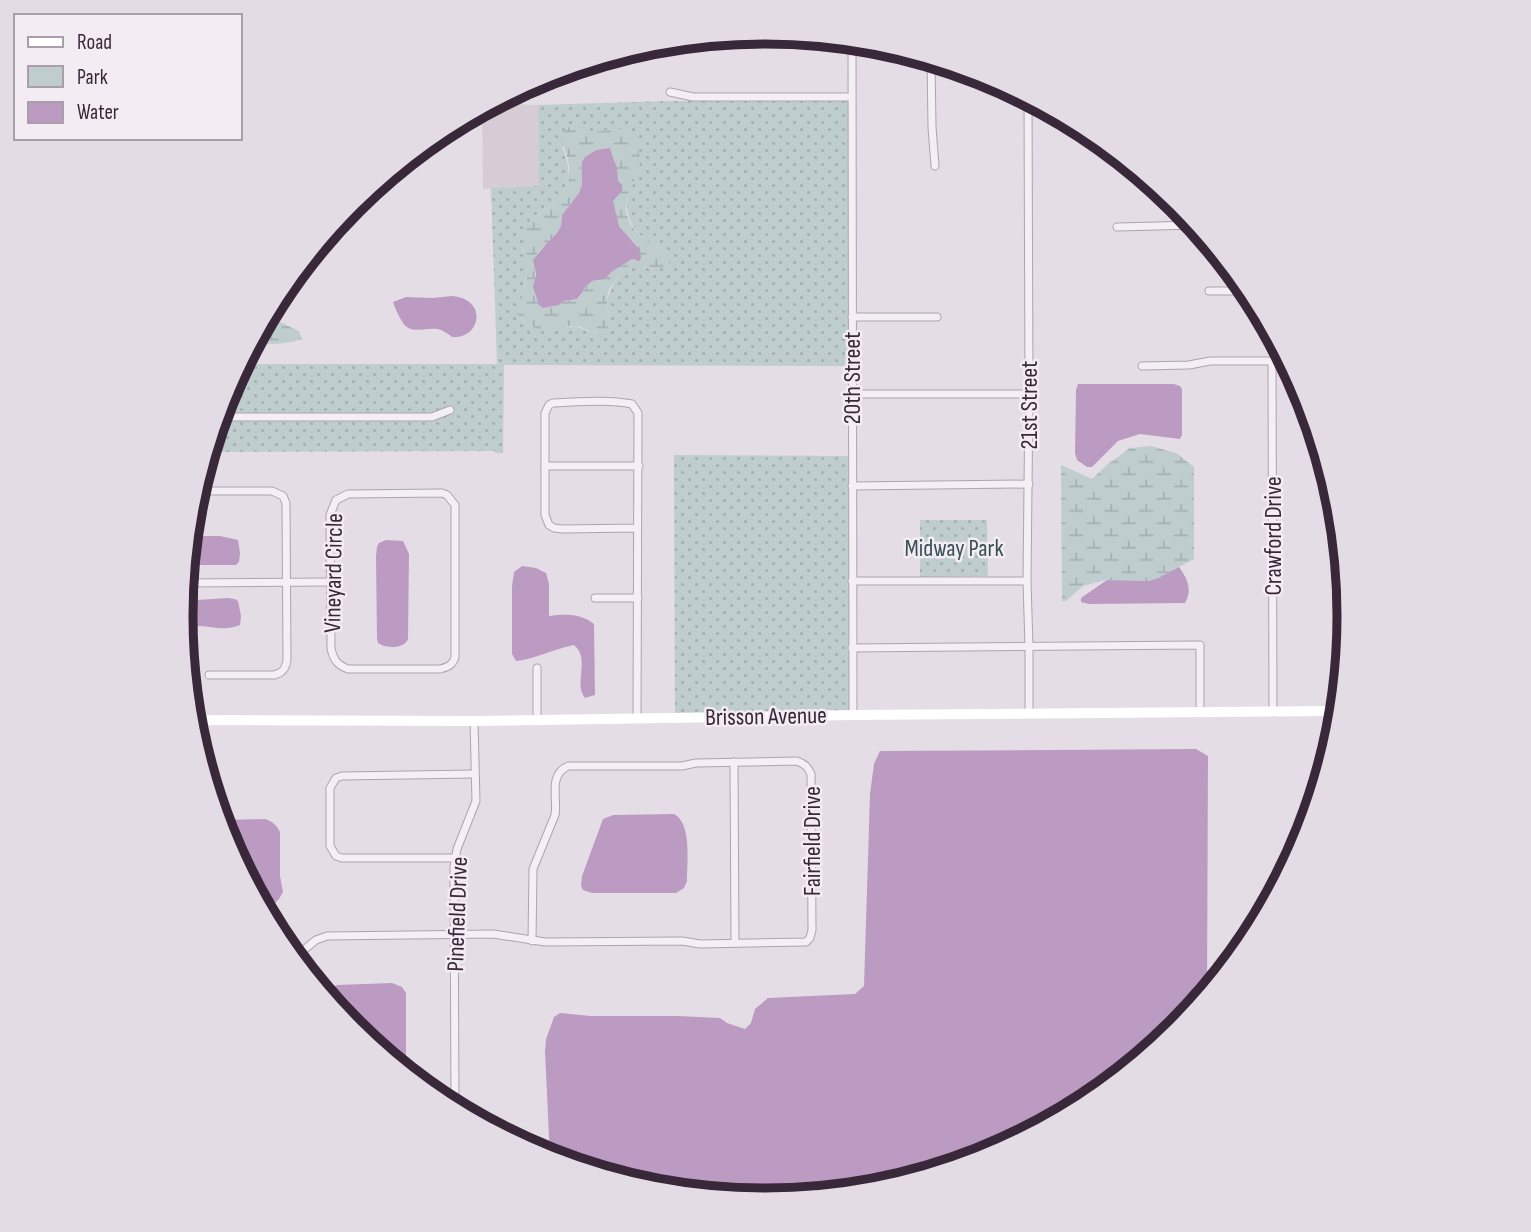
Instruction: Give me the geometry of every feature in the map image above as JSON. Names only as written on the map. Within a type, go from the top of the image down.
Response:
[{"type":"street","name":"20th Street","points":[[852,51],[853,715]]},
{"type":"street","points":[[931,68],[935,166]]},
{"type":"street","points":[[670,92],[693,97],[852,97]]},
{"type":"street","name":"21st Street","points":[[1028,108],[1029,714]]},
{"type":"street","points":[[1117,227],[1183,225]]},
{"type":"street","points":[[1209,291],[1236,291]]},
{"type":"street","points":[[852,317],[937,317]]},
{"type":"street","points":[[1142,366],[1188,365],[1210,361],[1278,361]]},
{"type":"street","name":"Crawford Drive","points":[[1272,361],[1273,712]]},
{"type":"street","points":[[852,394],[1030,394]]},
{"type":"street","points":[[637,528],[554,528],[549,525],[545,515],[545,413],[549,405],[624,402],[632,404],[638,413],[637,718]]},
{"type":"street","points":[[230,417],[432,417],[450,410]]},
{"type":"street","points":[[545,466],[639,466]]},
{"type":"street","points":[[852,486],[1029,484]]},
{"type":"street","points":[[208,491],[272,491],[283,496],[286,503],[287,583],[286,667],[280,674],[274,675],[209,675]]},
{"type":"street","name":"Vineyard Circle","points":[[447,495],[455,505],[453,663],[440,669],[341,666],[332,657],[331,582],[330,515],[336,500],[341,496],[447,495]]},
{"type":"street","points":[[852,581],[1027,580]]},
{"type":"street","points":[[194,583],[331,582]]},
{"type":"street","points":[[595,598],[638,598]]},
{"type":"street","points":[[852,648],[1200,645],[1200,712]]},
{"type":"street","points":[[537,668],[537,720]]},
{"type":"street","name":"Brisson Avenue","points":[[203,720],[474,721],[1330,711]]},
{"type":"street","name":"Pinefield Drive","points":[[455,1096],[454,858],[474,807],[474,721]]},
{"type":"street","name":"Fairfield Drive","points":[[302,951],[316,940],[327,936],[493,934],[533,941],[682,941],[700,944],[806,942],[812,930],[811,775],[808,767],[797,761],[696,763],[682,766],[568,766],[562,769],[556,780],[555,815],[533,869],[533,941]]},
{"type":"street","points":[[734,762],[735,943]]},
{"type":"street","points":[[454,858],[336,856],[330,846],[330,788],[336,778],[341,776],[474,774]]},
{"type":"shaded area","points":[[510,104],[538,105],[539,186],[483,189],[482,118]]},
{"type":"green space","points":[[666,101],[848,101],[849,366],[504,365],[503,453],[218,452],[228,420],[431,420],[454,412],[452,406],[431,414],[231,414],[252,364],[497,364],[491,188],[539,186],[538,105]],"holes":[[[611,129],[636,178],[630,190],[627,210],[634,228],[659,249],[653,269],[635,266],[627,268],[614,282],[607,299],[609,322],[598,334],[575,326],[551,328],[530,325],[520,318],[519,306],[526,276],[523,249],[535,216],[561,196],[568,180],[562,147],[593,131]]]},
{"type":"green space","points":[[574,126],[598,131],[619,129],[631,134],[640,160],[626,203],[628,218],[636,231],[669,260],[669,266],[664,268],[635,267],[619,276],[608,293],[609,322],[607,329],[601,333],[572,326],[539,329],[517,314],[526,277],[523,241],[525,229],[531,220],[561,196],[568,184],[569,169],[561,135],[566,128]],"holes":[[[610,148],[622,191],[612,201],[619,226],[636,245],[636,261],[632,259],[600,280],[592,281],[578,299],[552,305],[536,297],[537,254],[557,233],[562,215],[579,193],[585,157],[596,150]]]},
{"type":"green space","points":[[277,319],[299,331],[302,339],[277,344],[263,344]]},
{"type":"green space","points":[[1151,446],[1176,453],[1194,467],[1194,559],[1148,581],[1106,580],[1083,586],[1066,601],[1062,601],[1061,465],[1092,479],[1130,448]]},
{"type":"green space","points":[[674,455],[848,456],[850,712],[675,714]]},
{"type":"green space","name":"Midway Park","points":[[920,520],[987,520],[988,576],[920,577]]},
{"type":"water","points":[[610,148],[618,181],[622,185],[622,191],[613,201],[619,226],[640,250],[641,258],[639,261],[632,259],[605,279],[592,281],[577,299],[543,308],[539,305],[533,287],[536,274],[533,260],[557,233],[562,215],[579,193],[582,184],[582,162],[585,157],[596,150]]},
{"type":"water","points":[[406,297],[463,298],[475,310],[475,325],[470,332],[462,336],[452,337],[437,329],[410,329],[403,323],[393,302]]},
{"type":"water","points":[[1078,384],[1180,386],[1180,439],[1140,434],[1118,441],[1092,467],[1087,467],[1077,460],[1075,453]]},
{"type":"water","points":[[199,536],[220,536],[238,540],[240,553],[236,565],[195,565]]},
{"type":"water","points":[[386,540],[403,541],[409,554],[408,639],[403,645],[394,647],[381,645],[377,639],[376,556],[379,543]]},
{"type":"water","points":[[522,566],[546,573],[549,584],[549,616],[573,615],[594,624],[595,695],[585,698],[582,692],[581,657],[574,645],[516,661],[512,654],[512,586],[514,572]]},
{"type":"water","points":[[1179,567],[1188,584],[1189,593],[1185,603],[1081,602],[1081,598],[1107,580],[1148,581]]},
{"type":"water","points":[[235,599],[238,601],[241,616],[240,625],[225,628],[193,626],[193,600]]},
{"type":"water","points":[[1196,749],[1208,756],[1207,979],[1170,1021],[1143,1046],[1083,1092],[1052,1112],[984,1145],[914,1169],[803,1187],[728,1187],[617,1169],[549,1146],[545,1051],[546,1039],[554,1017],[560,1013],[720,1018],[745,1029],[751,1023],[755,1009],[768,998],[855,994],[864,986],[870,794],[874,764],[880,751]]},
{"type":"water","points":[[674,814],[680,819],[686,834],[687,881],[684,888],[676,893],[592,893],[583,890],[582,876],[603,819],[613,815]]},
{"type":"water","points":[[265,819],[274,824],[280,832],[280,876],[283,892],[273,907],[252,869],[231,820]]},
{"type":"water","points":[[392,983],[402,987],[406,993],[406,1061],[361,1021],[335,993],[332,990],[337,985]]}]
